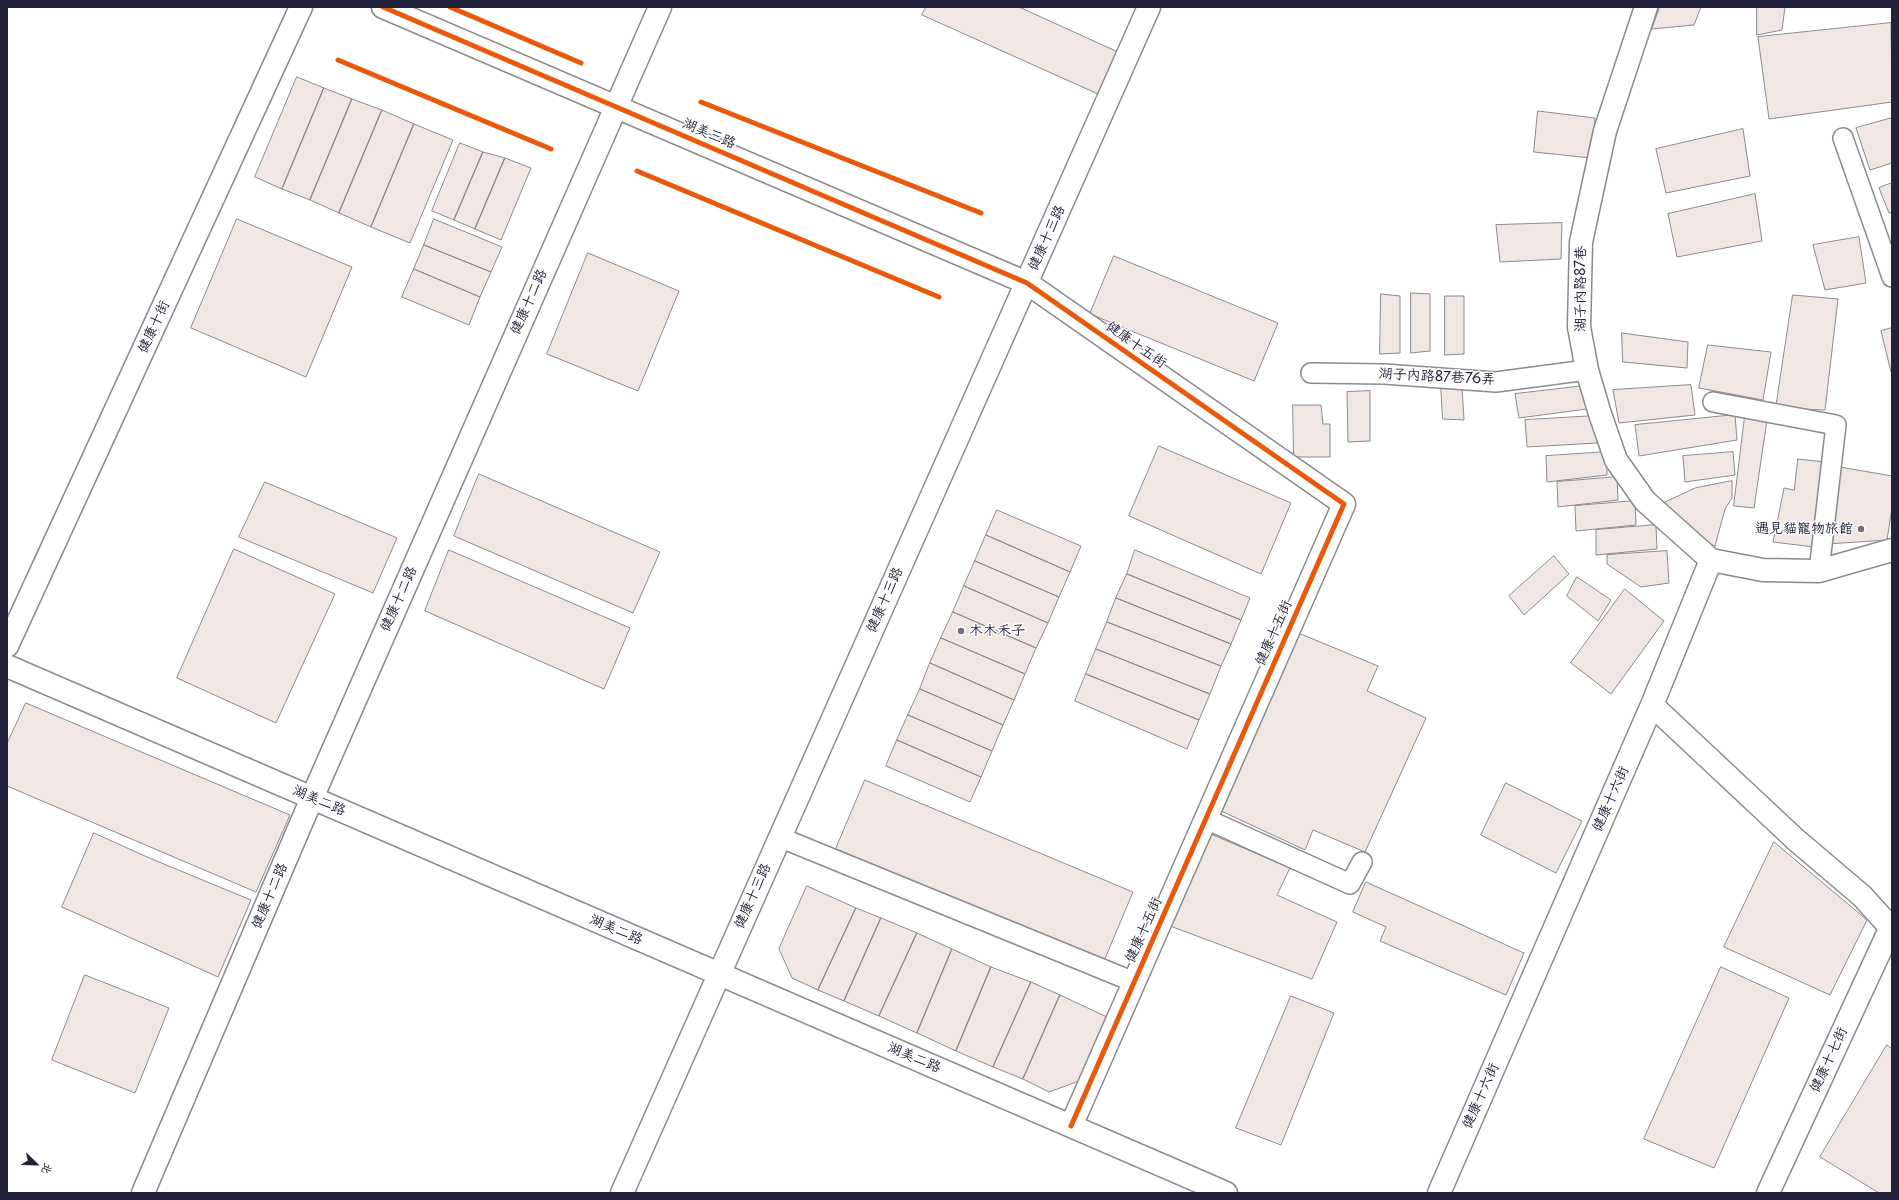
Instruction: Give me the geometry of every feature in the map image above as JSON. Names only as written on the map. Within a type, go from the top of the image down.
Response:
[{"type":"street","name":"健康十街","points":[[7,646],[301,7]]},
{"type":"street","name":"湖美三路","points":[[383,7],[1026,284]]},
{"type":"street","name":"健康十二路","points":[[143,1193],[312,798],[615,106],[660,7]]},
{"type":"street","name":"健康十三路","points":[[622,1193],[1149,7]]},
{"type":"street","name":"湖子內路87巷","points":[[1646,7],[1605,131],[1581,242],[1579,327],[1587,370],[1616,460],[1645,501],[1711,560]]},
{"type":"street","name":"健康十五街","points":[[1026,284],[1344,504],[1071,1126]]},
{"type":"street","points":[[1711,560],[1763,570],[1819,571],[1892,550]]},
{"type":"street","name":"健康十六街","points":[[1439,1193],[1652,706],[1711,560]]},
{"type":"street","name":"湖美二路","points":[[7,666],[1226,1193]]},
{"type":"street","points":[[1652,706],[1795,839],[1862,896],[1891,928]]},
{"type":"street","name":"健康十七街","points":[[1768,1193],[1891,928]]},
{"type":"lane","points":[[1843,138],[1892,277]]},
{"type":"lane","name":"湖子內路87巷76弄","points":[[1311,373],[1384,374],[1496,382],[1587,370]]},
{"type":"lane","points":[[1713,402],[1836,425],[1819,571]]},
{"type":"lane","points":[[1206,819],[1350,884],[1362,862]]},
{"type":"lane","points":[[779,837],[1134,982]]},
{"type":"building","points":[[926,7],[1019,7],[1118,52],[1098,94],[922,15]]},
{"type":"building","points":[[1660,7],[1701,7],[1694,25],[1652,29]]},
{"type":"building","points":[[1757,7],[1785,7],[1782,30],[1757,35]]},
{"type":"building","points":[[1891,23],[1892,102],[1769,119],[1758,37]]},
{"type":"building","points":[[297,77],[324,88],[282,189],[255,177]]},
{"type":"building","points":[[324,88],[352,99],[310,200],[282,189]]},
{"type":"building","points":[[352,99],[382,110],[339,213],[310,200]]},
{"type":"building","points":[[382,110],[414,124],[371,227],[339,213]]},
{"type":"building","points":[[1538,111],[1595,118],[1591,158],[1534,152]]},
{"type":"building","points":[[1892,118],[1892,163],[1870,170],[1856,128]]},
{"type":"building","points":[[414,124],[453,140],[410,243],[371,227]]},
{"type":"building","points":[[1743,129],[1750,176],[1666,193],[1656,149]]},
{"type":"building","points":[[460,143],[483,152],[454,220],[432,211]]},
{"type":"building","points":[[483,152],[505,158],[475,229],[454,220]]},
{"type":"building","points":[[505,158],[531,168],[501,240],[475,229]]},
{"type":"building","points":[[1892,183],[1892,212],[1889,213],[1879,188]]},
{"type":"building","points":[[1755,194],[1762,241],[1677,257],[1668,214]]},
{"type":"building","points":[[237,219],[352,267],[306,377],[191,328]]},
{"type":"building","points":[[434,219],[502,247],[491,272],[424,245]]},
{"type":"building","points":[[1562,223],[1561,259],[1500,262],[1496,225]]},
{"type":"building","points":[[1859,237],[1866,283],[1825,290],[1813,245]]},
{"type":"building","points":[[424,245],[491,272],[480,297],[414,269]]},
{"type":"building","points":[[588,253],[679,291],[638,391],[547,354]]},
{"type":"building","points":[[1114,256],[1278,323],[1254,381],[1090,314]]},
{"type":"building","points":[[414,269],[480,297],[469,325],[402,297]]},
{"type":"building","points":[[1411,293],[1430,294],[1430,351],[1411,353]]},
{"type":"building","points":[[1381,294],[1400,296],[1400,353],[1380,354]]},
{"type":"building","points":[[1793,295],[1838,299],[1825,410],[1776,408]]},
{"type":"building","points":[[1445,296],[1464,296],[1464,354],[1445,355]]},
{"type":"building","points":[[1892,328],[1892,372],[1891,372],[1881,331]]},
{"type":"building","points":[[1622,333],[1688,342],[1687,368],[1623,362]]},
{"type":"building","points":[[1708,345],[1771,352],[1763,400],[1699,388]]},
{"type":"building","points":[[1441,385],[1462,387],[1464,420],[1443,419]]},
{"type":"building","points":[[1691,385],[1695,415],[1619,423],[1613,390]]},
{"type":"building","points":[[1584,386],[1587,409],[1519,418],[1515,394]]},
{"type":"building","points":[[1370,391],[1370,441],[1348,442],[1347,392]]},
{"type":"building","points":[[1293,405],[1321,405],[1323,424],[1330,424],[1330,457],[1294,457]]},
{"type":"building","points":[[1735,415],[1737,440],[1639,456],[1635,425]]},
{"type":"building","points":[[1595,416],[1597,443],[1527,447],[1525,420]]},
{"type":"building","points":[[1745,416],[1767,420],[1754,508],[1734,506]]},
{"type":"building","points":[[1159,446],[1291,503],[1261,574],[1129,516]]},
{"type":"building","points":[[1607,452],[1607,475],[1547,482],[1546,456]]},
{"type":"building","points":[[1733,452],[1735,475],[1685,482],[1683,456]]},
{"type":"building","points":[[1798,459],[1825,462],[1814,547],[1773,542],[1784,488],[1794,490]]},
{"type":"building","points":[[1840,467],[1892,476],[1892,508],[1887,540],[1827,544]]},
{"type":"building","points":[[479,474],[660,552],[633,613],[454,536]]},
{"type":"building","points":[[1617,477],[1618,500],[1558,507],[1557,482]]},
{"type":"building","points":[[1732,481],[1732,498],[1725,509],[1715,546],[1693,536],[1663,503],[1695,488]]},
{"type":"building","points":[[265,482],[397,538],[373,593],[239,537]]},
{"type":"building","points":[[1635,501],[1636,525],[1576,531],[1575,506]]},
{"type":"building","points":[[997,510],[1081,546],[1070,572],[986,535]]},
{"type":"building","points":[[1656,525],[1657,549],[1596,555],[1596,530]]},
{"type":"building","points":[[986,535],[1070,572],[1059,597],[975,561]]},
{"type":"building","points":[[234,549],[335,594],[276,723],[177,678]]},
{"type":"building","points":[[449,550],[630,628],[604,689],[425,611]]},
{"type":"building","points":[[1135,550],[1250,598],[1241,620],[1127,574]]},
{"type":"building","points":[[1667,551],[1669,583],[1641,587],[1607,564],[1607,555]]},
{"type":"building","points":[[1554,556],[1569,574],[1524,615],[1509,596]]},
{"type":"building","points":[[975,561],[1059,597],[1048,623],[964,586]]},
{"type":"building","points":[[1127,574],[1241,620],[1231,644],[1116,598]]},
{"type":"building","points":[[1577,577],[1611,600],[1598,621],[1567,596]]},
{"type":"building","points":[[964,586],[1048,623],[1036,648],[953,612]]},
{"type":"building","points":[[1625,589],[1664,621],[1611,694],[1571,663]]},
{"type":"building","points":[[1116,598],[1231,644],[1221,666],[1107,622]]},
{"type":"building","points":[[953,612],[1036,648],[1025,674],[941,638]]},
{"type":"building","points":[[1107,622],[1221,666],[1210,694],[1096,649]]},
{"type":"building","points":[[1296,632],[1378,666],[1367,691],[1426,718],[1365,852],[1313,830],[1305,850],[1219,810]]},
{"type":"building","points":[[941,638],[1025,674],[1014,700],[930,663]]},
{"type":"building","points":[[1096,649],[1210,694],[1199,720],[1086,674]]},
{"type":"building","points":[[930,663],[1014,700],[1003,725],[920,689]]},
{"type":"building","points":[[1086,674],[1199,720],[1187,749],[1075,701]]},
{"type":"building","points":[[920,689],[1003,725],[992,751],[908,715]]},
{"type":"building","points":[[26,703],[290,815],[256,892],[7,786],[7,744]]},
{"type":"building","points":[[908,715],[992,751],[981,777],[897,740]]},
{"type":"building","points":[[897,740],[981,777],[970,802],[886,766]]},
{"type":"building","points":[[865,780],[1133,892],[1104,961],[836,849]]},
{"type":"building","points":[[1506,783],[1582,821],[1556,873],[1481,835]]},
{"type":"building","points":[[94,833],[147,857],[251,900],[218,977],[62,907]]},
{"type":"building","points":[[1211,834],[1290,868],[1277,895],[1337,922],[1312,979],[1170,926]]},
{"type":"building","points":[[1774,842],[1867,920],[1830,995],[1724,947]]},
{"type":"building","points":[[1366,882],[1524,953],[1506,995],[1380,941],[1386,927],[1353,912]]},
{"type":"building","points":[[807,886],[856,908],[818,990],[792,978],[779,949]]},
{"type":"building","points":[[856,908],[881,918],[844,1001],[818,990]]},
{"type":"building","points":[[881,918],[917,933],[879,1016],[844,1001]]},
{"type":"building","points":[[917,933],[952,949],[917,1033],[879,1016]]},
{"type":"building","points":[[952,949],[991,967],[956,1051],[917,1033]]},
{"type":"building","points":[[991,967],[1031,982],[993,1067],[956,1051]]},
{"type":"building","points":[[1721,967],[1789,998],[1714,1168],[1644,1139]]},
{"type":"building","points":[[85,975],[169,1008],[135,1093],[52,1060]]},
{"type":"building","points":[[1031,982],[1060,995],[1023,1079],[993,1067]]},
{"type":"building","points":[[1060,995],[1107,1017],[1079,1081],[1049,1092],[1023,1079]]},
{"type":"building","points":[[1291,996],[1334,1013],[1281,1145],[1236,1128]]},
{"type":"building","points":[[1887,1045],[1892,1049],[1892,1193],[1879,1193],[1820,1157]]},
{"type":"cycle path","points":[[383,7],[1027,283],[1344,504],[1071,1126]]},
{"type":"cycle path","points":[[450,7],[581,63]]},
{"type":"cycle path","points":[[338,60],[551,149]]},
{"type":"cycle path","points":[[701,102],[981,213]]},
{"type":"cycle path","points":[[637,171],[939,297]]},
{"type":"place","name":"遇見貓寵物旅館","points":[[1861,529]]},
{"type":"place","name":"木木禾子","points":[[961,631]]}]
